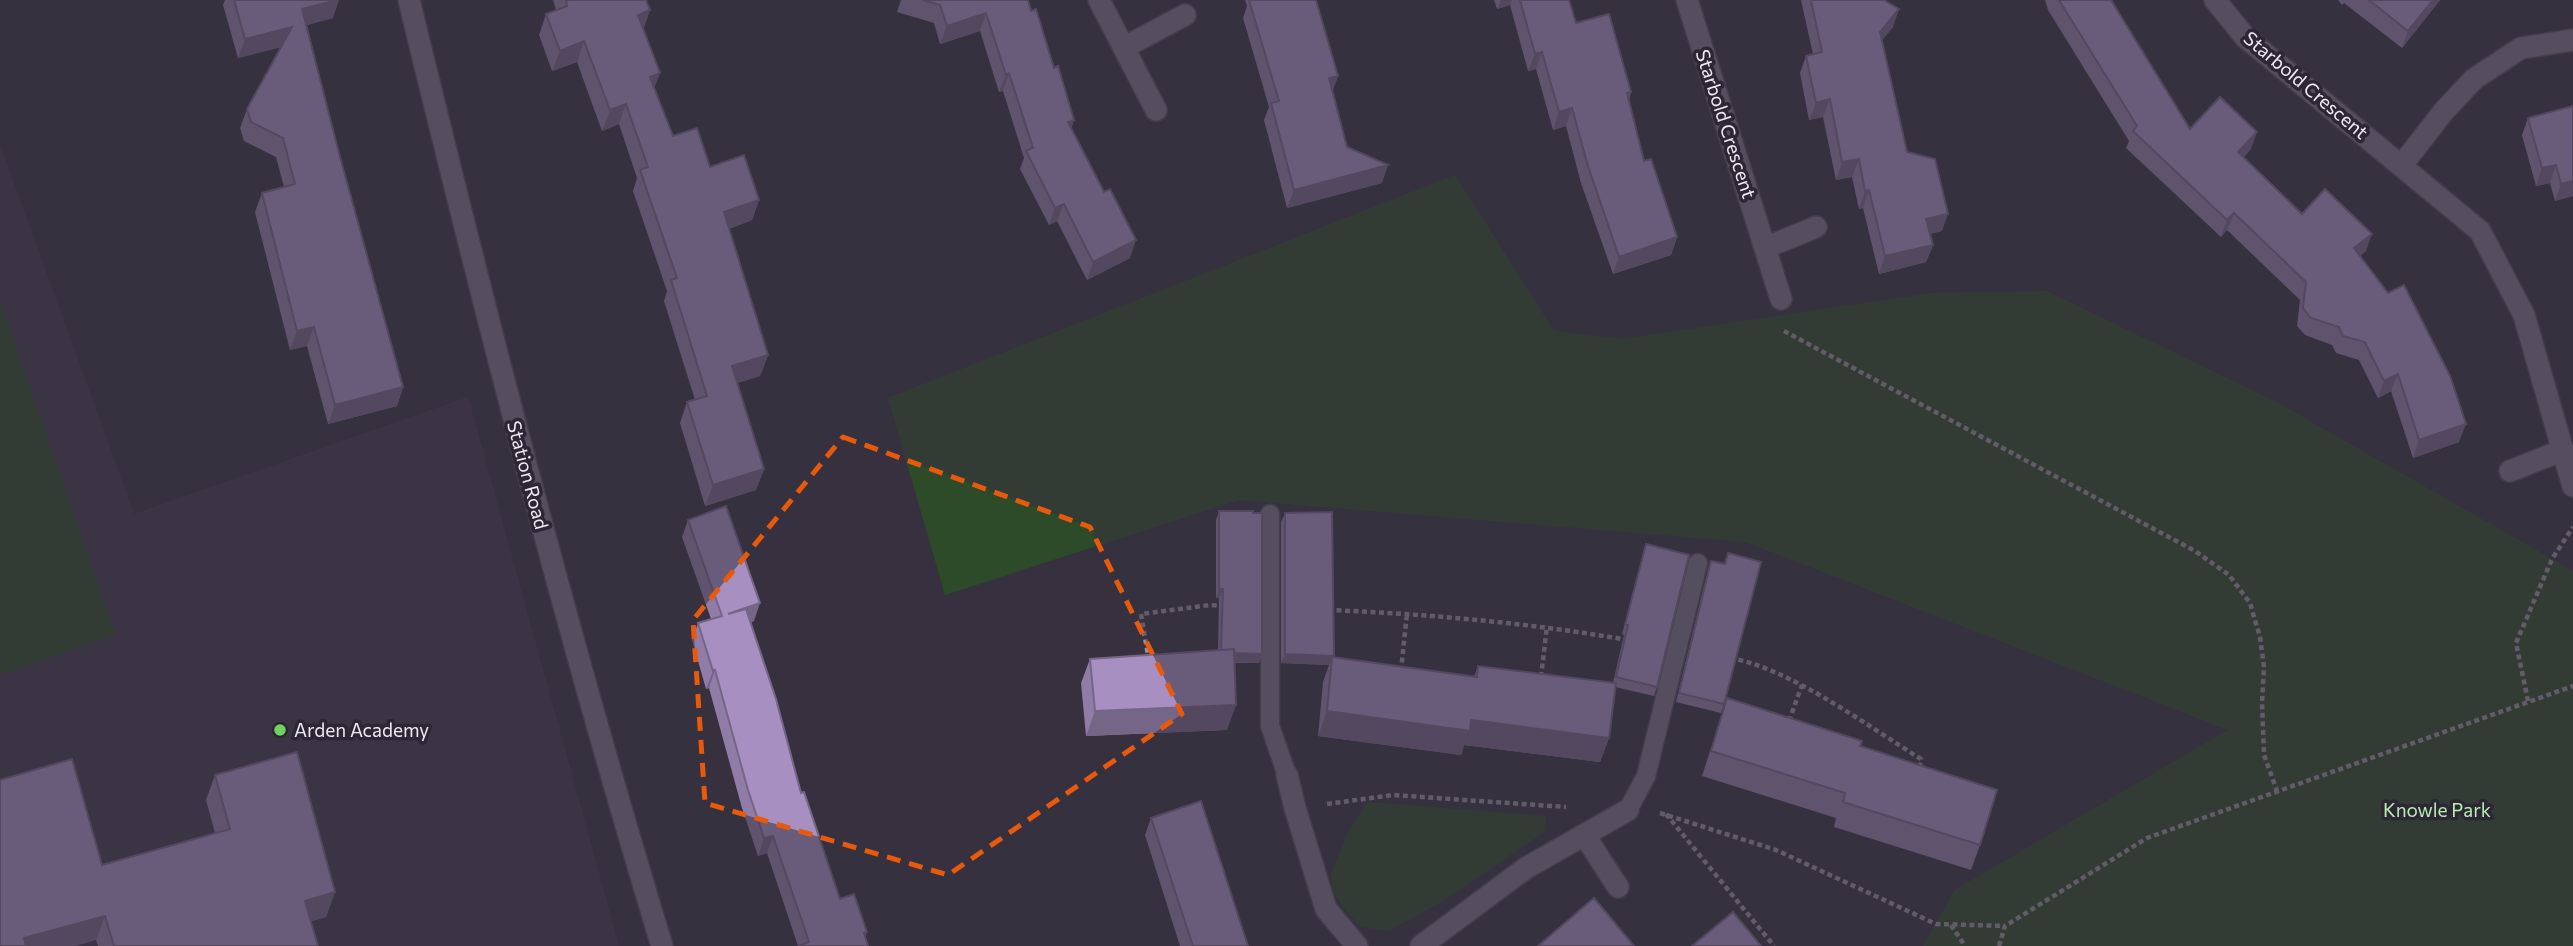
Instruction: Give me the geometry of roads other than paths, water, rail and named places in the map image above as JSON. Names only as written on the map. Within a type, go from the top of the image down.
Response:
[{"type":"street","name":"Station Road","points":[[408,0],[513,421],[611,774],[662,946]]},
{"type":"street","points":[[1099,0],[1156,110]]},
{"type":"street","name":"Starbold Crescent","points":[[1686,0],[1781,299]]},
{"type":"street","name":"Starbold Crescent","points":[[2216,0],[2245,37],[2480,230],[2524,316],[2573,486]]},
{"type":"street","points":[[1125,47],[1185,15]]},
{"type":"street","points":[[2402,165],[2443,112],[2474,79],[2521,48],[2573,40]]},
{"type":"street","points":[[1765,248],[1816,227]]},
{"type":"street","points":[[2510,471],[2563,450]]},
{"type":"street","points":[[1287,775],[1326,909],[1356,946]]},
{"type":"street","points":[[1421,946],[1526,868],[1628,810]]},
{"type":"street","points":[[1585,836],[1618,887]]},
{"type":"lane","points":[[1270,514],[1270,726],[1287,775]]},
{"type":"lane","points":[[1628,810],[1646,776],[1698,563]]},
{"type":"place","name":"Arden Academy","points":[[280,730]]},
{"type":"park label","name":"Knowle Park","points":[[2437,810]]}]
